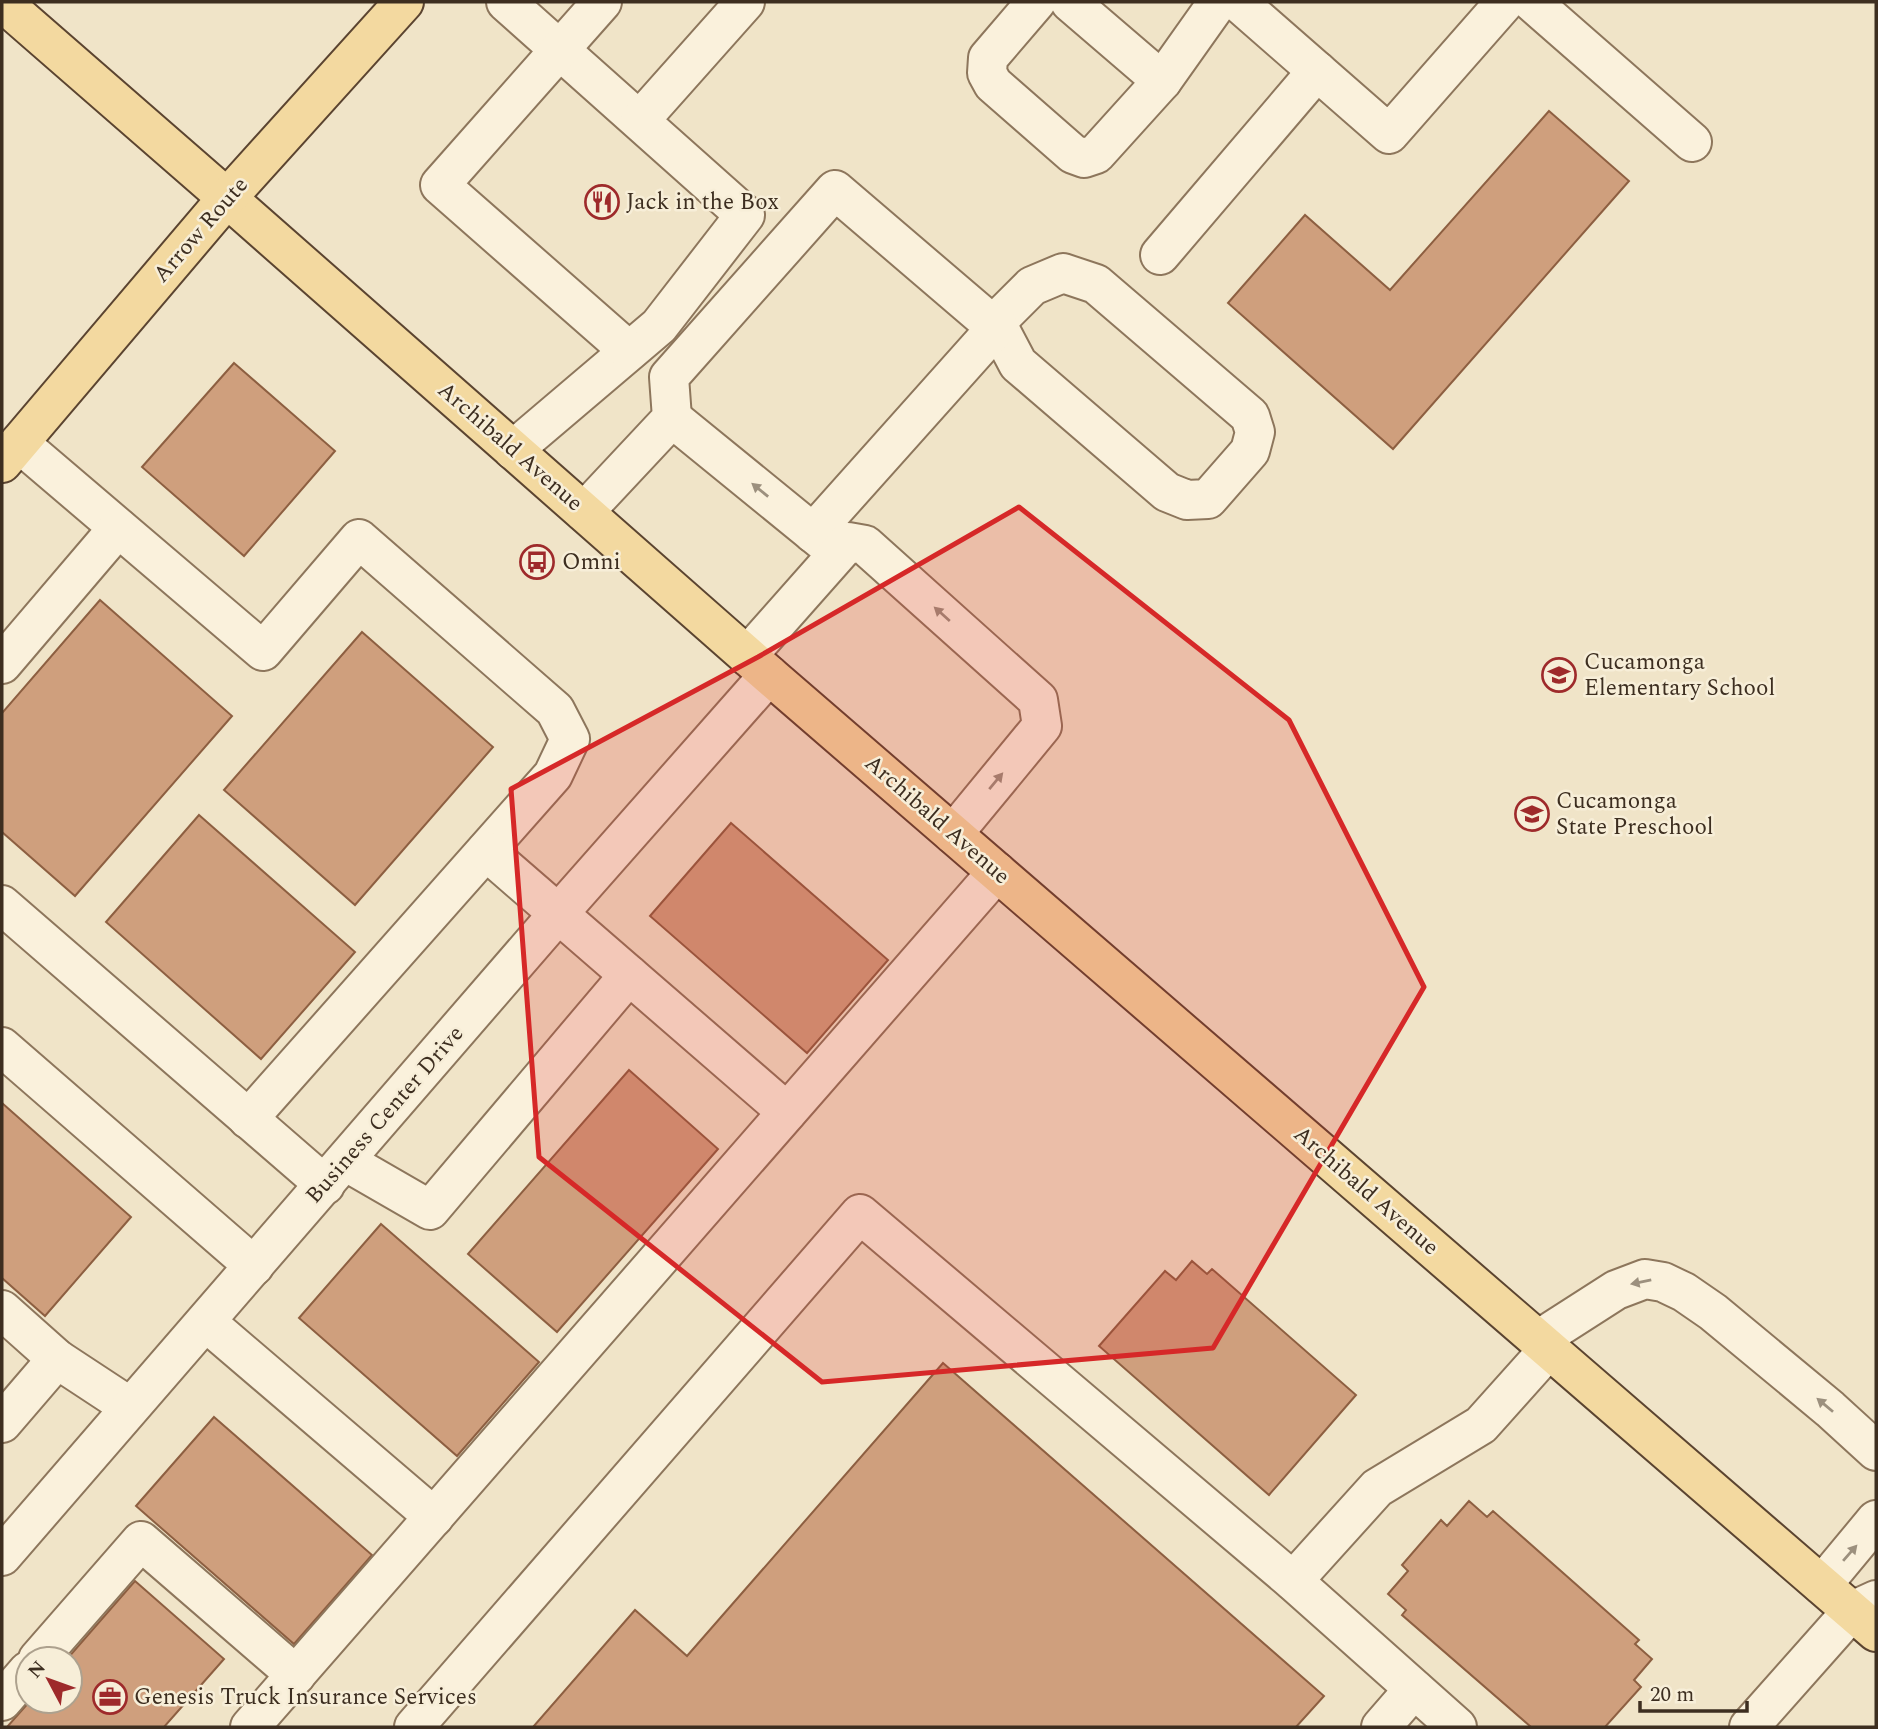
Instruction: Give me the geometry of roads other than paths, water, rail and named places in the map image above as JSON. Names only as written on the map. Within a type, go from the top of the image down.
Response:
[{"type":"main road","name":"Archibald Avenue","points":[[2,2],[996,872],[1822,1585],[1868,1614]]},
{"type":"main road","name":"Arrow Route","points":[[10,453],[228,198],[404,2]]},
{"type":"street","points":[[506,2],[745,215],[659,326],[513,450]]},
{"type":"street","points":[[603,2],[440,185],[629,351]]},
{"type":"street","points":[[640,120],[745,2]]},
{"type":"street","points":[[1036,2],[988,58],[987,73],[993,84],[1073,154],[1084,158],[1096,155],[1162,81],[1219,2]]},
{"type":"street","points":[[1070,2],[1162,81]]},
{"type":"street","points":[[1238,2],[1389,134],[1505,2]]},
{"type":"street","points":[[1532,2],[1692,142]]},
{"type":"street","points":[[1160,255],[1317,71]]},
{"type":"street","points":[[953,834],[1042,726],[1038,700],[865,545],[848,542],[825,543],[672,418],[669,376],[835,190],[993,326],[998,326]]},
{"type":"street","name":"Business Center Drive","points":[[2,1556],[558,914],[758,666],[825,543],[998,326],[1004,314],[1032,286],[1063,273],[1096,284],[1250,416],[1255,432],[1250,451],[1208,499],[1187,500],[1167,492],[1018,364],[998,326]]},
{"type":"street","points":[[584,512],[672,418]]},
{"type":"street","points":[[10,453],[118,528],[263,651],[359,539],[555,710],[570,739],[553,775],[248,1119]]},
{"type":"street","points":[[2,664],[118,528]]},
{"type":"street","points":[[486,851],[787,1112]]},
{"type":"street","points":[[250,1727],[996,872]]},
{"type":"street","points":[[2,905],[248,1119],[335,1173],[430,1210],[629,975]]},
{"type":"street","points":[[2,1047],[254,1266]]},
{"type":"street","points":[[414,1727],[860,1214],[1293,1581],[1457,1727]]},
{"type":"street","points":[[1293,1581],[1377,1488],[1481,1424],[1544,1344],[1616,1290],[1645,1279],[1663,1282],[1684,1292],[1713,1312],[1830,1409],[1876,1451]]},
{"type":"street","points":[[2,1310],[57,1359],[130,1407]]},
{"type":"street","points":[[206,1322],[434,1517]]},
{"type":"street","points":[[2,1423],[57,1359]]},
{"type":"street","points":[[1822,1585],[1876,1520]]},
{"type":"street","points":[[50,1645],[141,1541],[296,1675]]},
{"type":"street","points":[[1749,1727],[1868,1614]]},
{"type":"street","points":[[2,1701],[14,1687]]},
{"type":"street","points":[[1381,1727],[1414,1689]]},
{"type":"place","name":"Jack in the Box","points":[[602,202]]},
{"type":"place","name":"Omni","points":[[537,562]]},
{"type":"place","name":"Cucamonga Elementary School","points":[[1559,675]]},
{"type":"place","name":"Cucamonga State Preschool","points":[[1532,814]]},
{"type":"place","name":"Genesis Truck Insurance Services","points":[[110,1697]]}]
